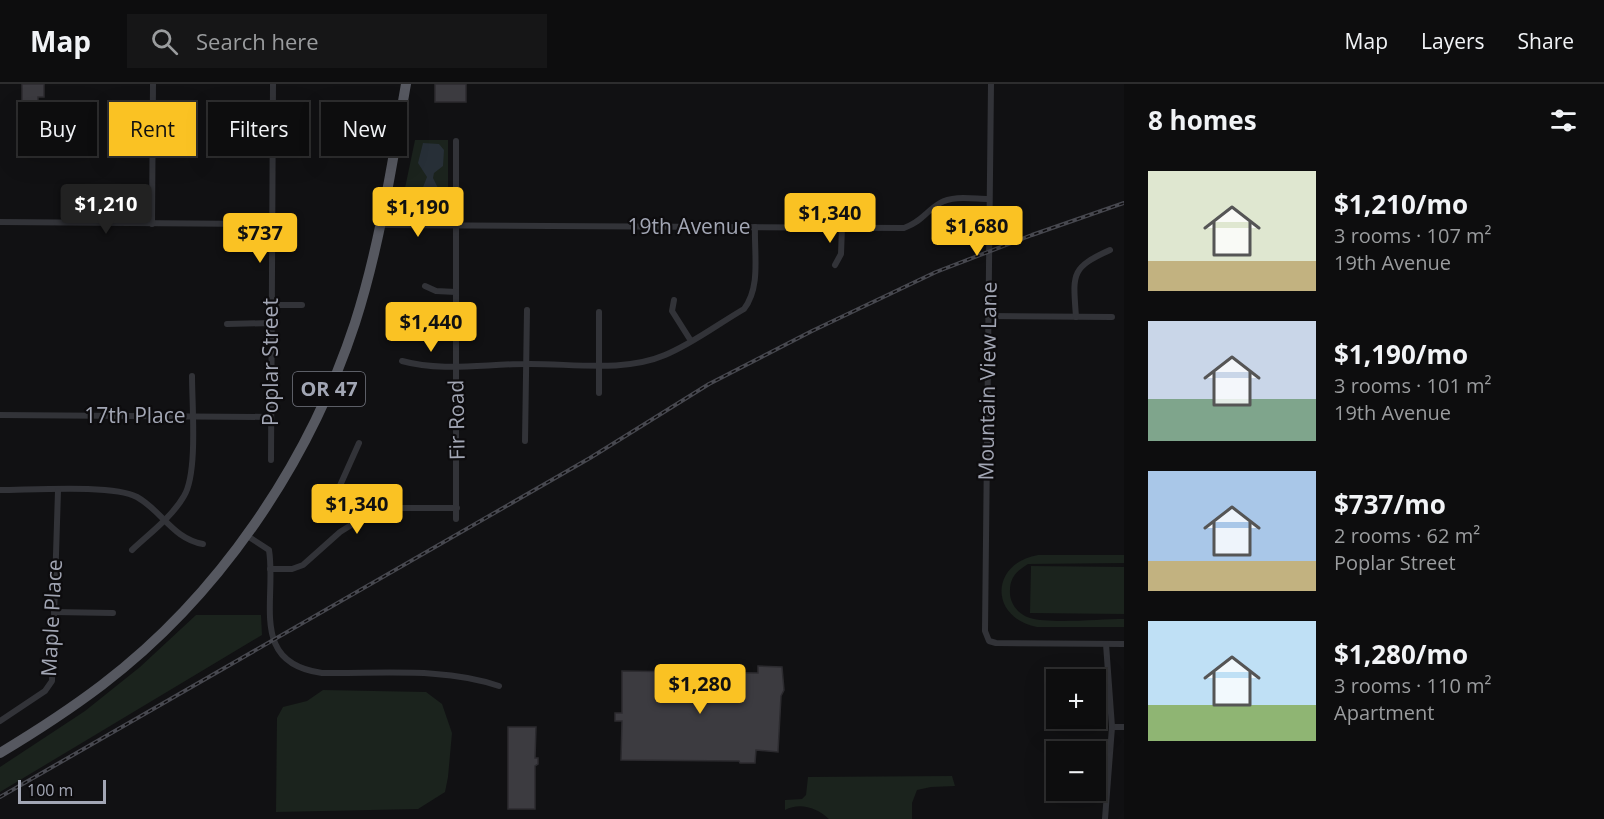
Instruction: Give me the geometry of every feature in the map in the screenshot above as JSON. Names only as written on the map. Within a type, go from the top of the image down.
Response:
[{"type":"highway","name":"OR 47","points":[[0,753],[79,702],[135,657],[192,601],[246,535],[289,468],[330,388],[355,323],[380,225],[406,84]]},
{"type":"street","points":[[152,224],[153,84]]},
{"type":"street","name":"Poplar Street","points":[[271,460],[273,84]]},
{"type":"street","name":"Mountain View Lane","points":[[991,84],[986,632],[989,641],[996,643],[1106,644]]},
{"type":"street","name":"Fir Road","points":[[456,141],[456,519]]},
{"type":"street","name":"19th Avenue","points":[[380,225],[904,228],[918,223],[940,202],[953,199],[989,199]]},
{"type":"street","points":[[0,222],[273,224]]},
{"type":"street","points":[[402,362],[415,365],[456,366],[599,364],[644,362],[665,355],[744,309],[752,298],[755,227]]},
{"type":"street","points":[[835,265],[841,254],[842,227]]},
{"type":"street","points":[[1076,317],[1077,273],[1081,266],[1110,250]]},
{"type":"street","points":[[425,286],[436,291],[456,292]]},
{"type":"street","points":[[674,300],[672,311],[691,341]]},
{"type":"street","points":[[271,305],[302,305]]},
{"type":"street","points":[[525,441],[527,310]]},
{"type":"street","points":[[599,312],[599,393]]},
{"type":"street","points":[[988,316],[1112,317]]},
{"type":"street","points":[[227,324],[271,323]]},
{"type":"street","points":[[132,550],[177,506],[189,485],[192,376]]},
{"type":"street","name":"17th Place","points":[[0,415],[271,417]]},
{"type":"street","points":[[352,524],[338,490],[359,444]]},
{"type":"street","points":[[0,490],[124,492],[147,503],[182,537],[203,544]]},
{"type":"street","name":"Maple Place","points":[[0,721],[45,691],[50,685],[53,670],[58,490]]},
{"type":"street","points":[[270,569],[292,569],[303,565],[352,524],[367,515],[393,509],[457,508]]},
{"type":"street","points":[[246,535],[269,550],[271,633],[281,654],[296,665],[322,673],[459,676],[499,686]]},
{"type":"street","points":[[54,612],[113,613]]},
{"type":"street","points":[[1105,819],[1112,727],[1106,644],[1124,644]]},
{"type":"street","points":[[1112,727],[1124,727]]},
{"type":"shaded area","points":[[415,140],[448,140],[448,217],[404,217],[400,212]]},
{"type":"shaded area","points":[[423,143],[439,144],[444,150],[443,166],[434,173],[433,178],[438,188],[435,198],[424,201],[420,195],[427,177],[418,163]]},
{"type":"shaded area","points":[[1038,555],[1124,555],[1124,563],[1028,564],[1015,574],[1010,585],[1012,603],[1021,614],[1050,621],[1124,619],[1124,627],[1037,627],[1021,622],[1010,613],[1004,602],[1002,591],[1004,579],[1011,568],[1022,560]]},
{"type":"shaded area","points":[[1031,566],[1124,567],[1124,614],[1030,613]]},
{"type":"shaded area","points":[[196,615],[261,615],[262,635],[0,792],[0,767],[85,711],[140,667]]},
{"type":"shaded area","points":[[323,690],[426,692],[442,704],[452,733],[445,792],[418,809],[276,812],[277,718],[283,707],[307,701]]},
{"type":"shaded area","points":[[952,776],[955,786],[917,790],[912,803],[912,819],[829,819],[808,807],[797,806],[785,810],[785,800],[802,799],[806,795],[808,777]]},
{"type":"building","points":[[22,84],[44,84],[44,97],[38,97],[38,102],[22,102]]},
{"type":"building","points":[[435,84],[466,84],[466,102],[435,102]]},
{"type":"building","points":[[758,666],[782,667],[784,690],[781,696],[778,752],[756,750],[755,763],[621,760],[622,721],[615,721],[615,713],[622,713],[622,671],[758,673]]},
{"type":"building","points":[[508,727],[536,727],[535,758],[538,758],[538,764],[535,766],[535,809],[508,809]]},
{"type":"railway","points":[[0,797],[590,458],[709,384],[812,331],[936,272],[1124,203]]}]
